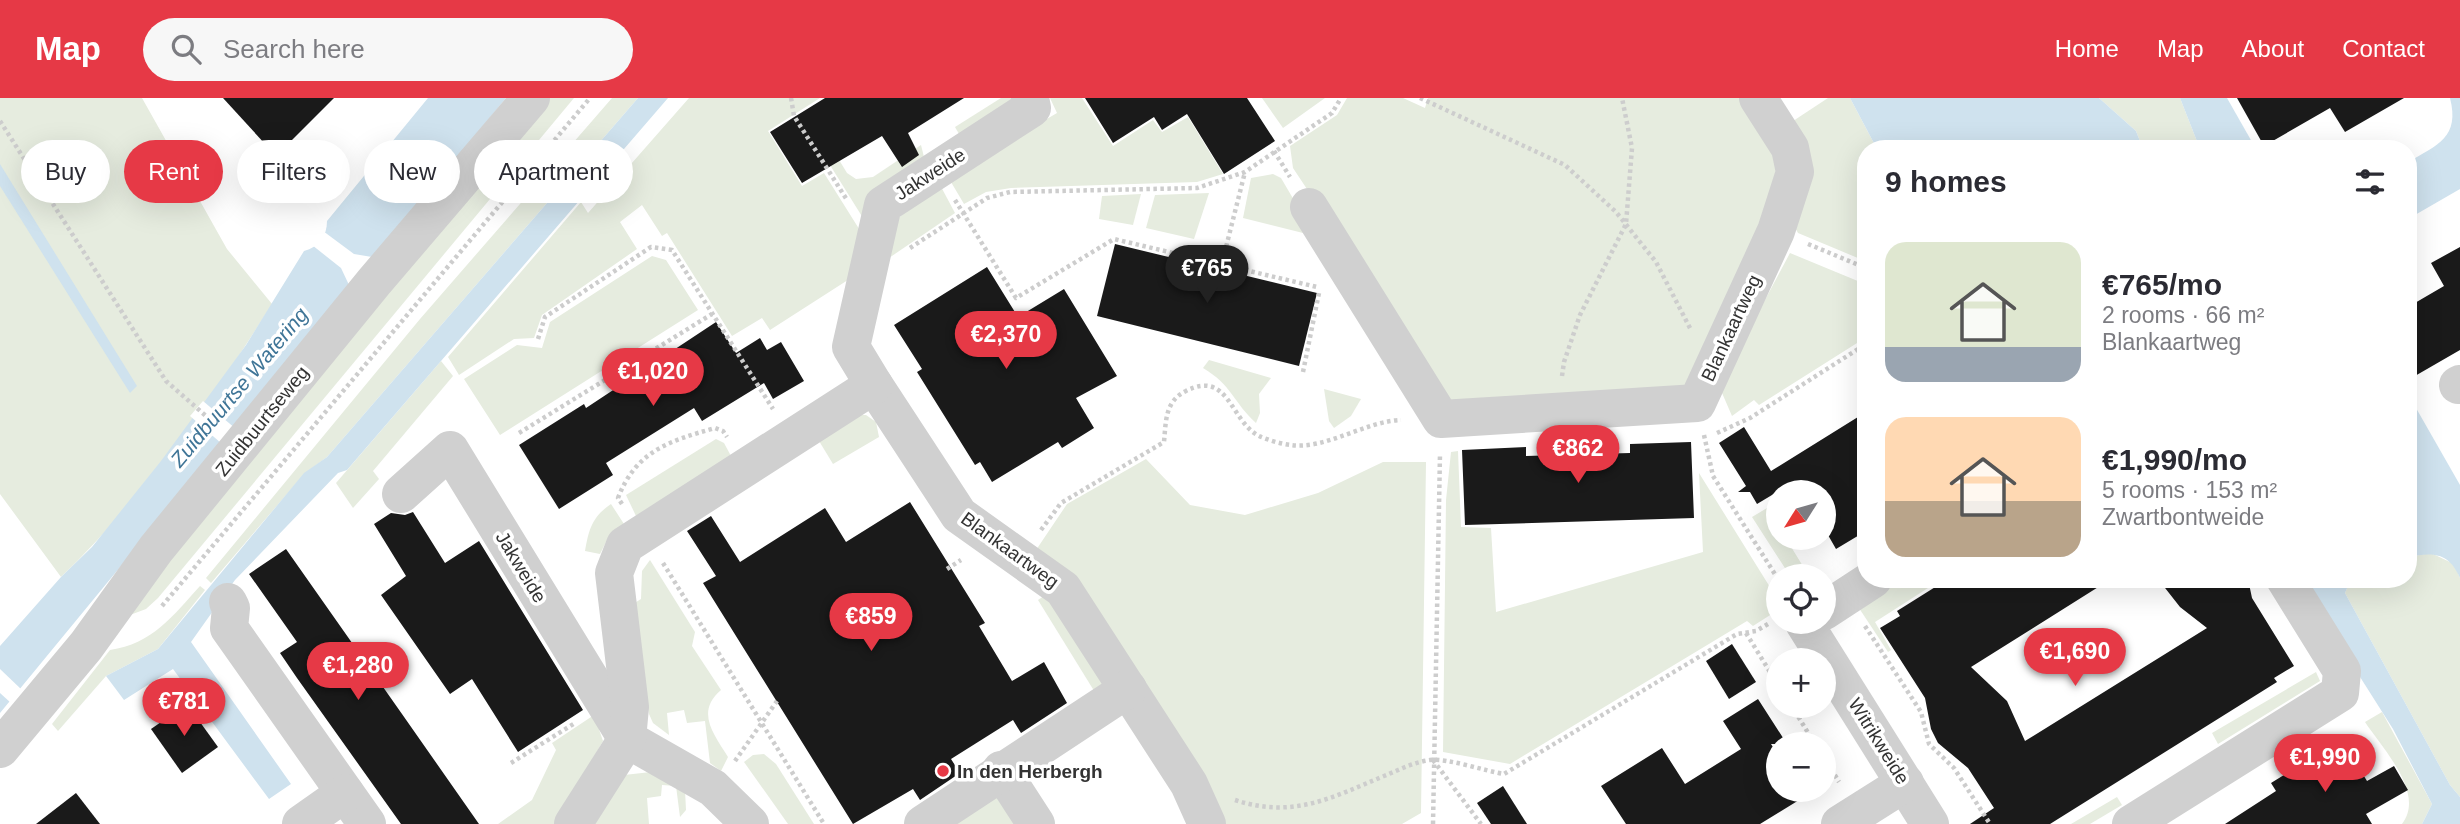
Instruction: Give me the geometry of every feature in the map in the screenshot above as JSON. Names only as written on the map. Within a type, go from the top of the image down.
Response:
[{"type":"street","name":"Zuidbuurtseweg","points":[[0,749],[86,646],[156,549],[374,282],[531,98]]},
{"type":"street","name":"Jakweide","points":[[882,257],[883,205],[1032,108],[1030,98]]},
{"type":"street","name":"Blankaartweg","points":[[1441,419],[1558,412],[1700,419],[1776,231],[1795,173],[1790,148],[1758,98]]},
{"type":"street","points":[[1309,207],[1441,419]]},
{"type":"street","name":"Blankaartweg","points":[[882,257],[851,347],[959,515],[1063,589],[1189,784],[1207,824]]},
{"type":"street","points":[[573,824],[627,739],[630,707],[614,573],[625,545],[874,385]]},
{"type":"street","name":"Jakweide","points":[[401,494],[450,450],[627,739]]},
{"type":"street","points":[[2131,824],[2340,693],[2342,671],[2291,588]]},
{"type":"street","points":[[228,603],[231,608],[229,628],[367,824]]},
{"type":"street","name":"Witrikweide","points":[[1834,634],[1905,783],[1930,824]]},
{"type":"street","points":[[923,824],[1001,770],[1128,689]]},
{"type":"street","points":[[627,739],[713,788],[751,824]]},
{"type":"street","points":[[1001,770],[1036,824]]},
{"type":"street","points":[[1841,824],[1905,783]]},
{"type":"street","points":[[301,824],[345,793]]},
{"type":"path","points":[[160,608],[590,98]]},
{"type":"path","points":[[792,98],[793,116],[882,257],[987,198],[1010,192],[1197,188],[1245,172],[1332,113],[1341,98]]},
{"type":"path","points":[[1420,98],[1565,165],[1626,224],[1656,262],[1695,337]]},
{"type":"path","points":[[1558,412],[1564,362],[1580,314],[1626,224],[1632,148],[1622,98]]},
{"type":"path","points":[[0,121],[166,381],[195,407]]},
{"type":"path","points":[[937,170],[1016,298],[1114,239],[1320,288],[1303,372]]},
{"type":"path","points":[[1222,266],[1245,172]]},
{"type":"path","points":[[1776,231],[1857,264]]},
{"type":"path","points":[[538,339],[545,317],[651,247],[672,250],[791,437]]},
{"type":"path","points":[[408,294],[416,302]]},
{"type":"path","points":[[519,433],[712,314]]},
{"type":"path","points":[[1700,419],[1722,433],[1857,350]]},
{"type":"path","points":[[1024,562],[1061,503],[1164,442],[1167,411],[1176,396],[1194,387],[1209,385],[1224,394],[1258,435],[1293,446],[1331,439],[1391,420],[1441,419],[1432,760],[1433,824]]},
{"type":"path","points":[[1700,419],[1713,475],[1769,564]]},
{"type":"path","points":[[745,466],[723,430],[715,428],[663,446],[642,458],[632,469],[618,498],[643,531],[824,824]]},
{"type":"path","points":[[190,573],[197,579]]},
{"type":"path","points":[[1836,623],[1921,712],[1930,744],[1954,768],[1990,824]]},
{"type":"path","points":[[1189,784],[1254,806],[1290,809],[1322,802],[1406,766],[1432,760],[1504,774],[1737,634],[1766,628]]},
{"type":"path","points":[[1746,633],[1766,666]]},
{"type":"path","points":[[713,788],[728,776],[776,701]]},
{"type":"path","points":[[511,763],[606,704]]},
{"type":"path","points":[[1432,760],[1481,824]]},
{"type":"shaded area","points":[[0,98],[142,98],[166,140],[124,140],[124,203],[201,203],[227,249],[272,304],[201,411],[147,482],[61,577],[0,494]]},
{"type":"shaded area","points":[[548,98],[574,98],[539,140],[514,140]]},
{"type":"shaded area","points":[[612,98],[638,98],[602,140],[576,140]]},
{"type":"shaded area","points":[[689,98],[820,98],[768,131],[802,186],[824,173],[861,232],[851,278],[770,330],[762,318],[732,336],[667,233],[662,236],[642,205],[620,222],[637,249],[542,315],[534,338],[514,339],[459,375],[448,357],[580,203],[588,213],[597,203],[633,203],[633,162]]},
{"type":"shaded area","points":[[1001,98],[1014,98],[959,134],[955,127]]},
{"type":"shaded area","points":[[1050,98],[1082,98],[1113,146],[1153,120],[1162,132],[1188,117],[1223,174],[1197,182],[1011,188],[986,192],[964,204],[948,177],[1057,113]]},
{"type":"shaded area","points":[[1262,98],[1325,98],[1283,128]]},
{"type":"shaded area","points":[[1347,98],[1403,98],[1425,108],[1428,98],[1744,98],[1788,169],[1684,389],[1453,409],[1293,168],[1290,146],[1337,115]]},
{"type":"shaded area","points":[[1828,98],[1850,98],[1872,140],[1857,140],[1857,258],[1798,233],[1793,224],[1787,125]]},
{"type":"shaded area","points":[[2099,98],[2180,98],[2196,140],[2140,140],[2136,131]]},
{"type":"shaded area","points":[[808,109],[847,173],[856,179],[873,177],[921,145],[924,157],[863,218],[820,149]]},
{"type":"shaded area","points":[[1273,174],[1281,178],[1315,236],[1243,218],[1251,178]]},
{"type":"shaded area","points":[[939,183],[955,213],[886,260],[895,221]]},
{"type":"shaded area","points":[[474,188],[474,203],[487,203],[158,598],[146,609],[122,618]]},
{"type":"shaded area","points":[[1209,193],[1194,239],[1146,228],[1155,195]]},
{"type":"shaded area","points":[[1141,194],[1133,225],[1099,219],[1102,196]]},
{"type":"shaded area","points":[[521,203],[547,203],[327,457],[304,474],[211,583],[206,578],[420,319]]},
{"type":"shaded area","points":[[1790,253],[1857,281],[1857,343],[1759,405],[1754,400],[1732,416],[1719,386]]},
{"type":"shaded area","points":[[652,256],[666,260],[698,310],[500,435],[464,379],[517,345],[542,348],[550,322]]},
{"type":"shaded area","points":[[1209,360],[1271,378],[1259,394],[1260,413],[1256,423],[1226,387],[1203,368]]},
{"type":"shaded area","points":[[441,361],[453,376],[373,471],[379,479],[353,508],[336,483]]},
{"type":"shaded area","points":[[1324,389],[1361,399],[1351,416],[1334,428],[1329,421]]},
{"type":"shaded area","points":[[856,415],[866,415],[876,422],[879,437],[833,464],[816,436]]},
{"type":"shaded area","points":[[716,439],[724,443],[731,456],[636,516],[626,495]]},
{"type":"shaded area","points":[[1458,451],[1461,527],[1491,528],[1496,612],[1703,552],[1699,473],[1766,581],[1766,618],[1753,626],[1747,621],[1510,764],[1443,752],[1446,500],[1451,452]]},
{"type":"shaded area","points":[[1146,459],[1190,505],[1245,515],[1318,493],[1383,462],[1426,462],[1421,813],[1402,824],[1221,824],[1032,556],[1067,504]]},
{"type":"shaded area","points":[[611,504],[624,524],[608,538],[600,554],[585,551],[592,524]]},
{"type":"shaded area","points":[[1766,509],[1766,539],[1752,517]]},
{"type":"shaded area","points":[[1773,550],[1793,550],[1802,564],[1782,564]]},
{"type":"shaded area","points":[[2431,553],[2454,564],[2460,578],[2460,797],[2450,785],[2345,593],[2347,588],[2417,588],[2417,555]]},
{"type":"shaded area","points":[[650,560],[695,632],[692,646],[721,690],[713,698],[708,715],[713,731],[728,757],[721,771],[710,763],[705,721],[687,723],[684,710],[667,713],[669,735],[653,723],[649,714],[633,604],[641,599],[642,571]]},
{"type":"shaded area","points":[[200,586],[205,590],[158,649],[106,676],[58,731],[52,724],[110,650],[125,647],[150,635],[171,618]]},
{"type":"shaded area","points":[[1877,588],[1928,588],[1875,622],[1891,650],[1888,652],[1855,602]]},
{"type":"shaded area","points":[[1050,592],[1110,685],[1096,694],[1038,600]]},
{"type":"shaded area","points":[[2316,672],[2320,681],[2218,744],[2212,733]]},
{"type":"shaded area","points":[[2382,712],[2432,804],[2422,824],[2402,824],[2408,812],[2409,799],[2405,785],[2391,758],[2365,722]]},
{"type":"shaded area","points":[[594,715],[603,741],[555,824],[498,824],[532,800],[556,750],[552,743]]},
{"type":"shaded area","points":[[764,754],[776,764],[814,824],[788,824],[744,762],[753,755]]},
{"type":"shaded area","points":[[651,772],[670,778],[685,790],[686,810],[680,817],[676,786],[662,785],[661,796],[647,798],[649,824],[595,824],[624,775]]},
{"type":"shaded area","points":[[989,791],[1026,824],[938,824]]},
{"type":"shaded area","points":[[2117,797],[2122,805],[2090,824],[2071,824]]},
{"type":"water","points":[[428,98],[506,98],[460,154],[460,140],[394,140]]},
{"type":"water","points":[[638,98],[668,98],[632,140],[602,140]]},
{"type":"water","points":[[1850,98],[2099,98],[2136,131],[2140,140],[1872,140]]},
{"type":"water","points":[[2180,98],[2227,98],[2251,140],[2196,140]]},
{"type":"water","points":[[2450,98],[2460,98],[2460,189],[2417,214],[2417,157],[2444,138],[2452,122]]},
{"type":"water","points":[[0,164],[21,198],[21,203],[24,203],[137,386],[130,393],[0,186]]},
{"type":"water","name":"Zuidbuurtse Watering","points":[[364,176],[364,203],[420,203],[0,713],[0,646],[61,577],[92,547],[161,461],[246,345],[304,251],[321,240],[327,221],[342,203],[350,203],[350,193]]},
{"type":"water","points":[[547,203],[577,203],[347,470],[338,473],[235,580],[191,642],[291,784],[269,799],[173,669],[124,700],[106,676],[158,649],[304,473],[327,457]]},
{"type":"water","points":[[2417,410],[2460,485],[2460,578],[2456,569],[2445,559],[2417,556]]},
{"type":"water","points":[[2304,588],[2347,588],[2345,593],[2450,785],[2460,797],[2460,824],[2422,824],[2432,804],[2393,729]]},
{"type":"pier","points":[[323,231],[354,254],[372,257],[349,285],[341,268],[312,245]]},
{"type":"pier","points":[[203,401],[236,429],[222,444],[190,416]]},
{"type":"pier","points":[[0,669],[22,690],[11,703],[0,693]]},
{"type":"building","points":[[223,98],[334,98],[292,140],[261,140]]},
{"type":"building","points":[[825,98],[964,98],[908,133],[919,155],[902,167],[882,136],[802,183],[770,132]]},
{"type":"building","points":[[1085,98],[1247,98],[1275,141],[1224,174],[1187,114],[1162,130],[1154,117],[1113,143]]},
{"type":"building","points":[[2237,98],[2404,98],[2345,132],[2330,108],[2274,140],[2261,140]]},
{"type":"building","points":[[1115,244],[1317,293],[1299,366],[1097,316]]},
{"type":"building","points":[[2460,247],[2460,350],[2417,375],[2417,302],[2444,286],[2431,263]]},
{"type":"building","points":[[987,267],[1018,317],[1064,289],[1117,376],[1076,398],[1094,428],[1062,448],[1058,442],[992,482],[980,462],[975,465],[917,372],[922,369],[894,325]]},
{"type":"building","points":[[716,322],[736,353],[760,338],[767,350],[781,342],[804,381],[773,399],[764,383],[702,421],[694,408],[606,463],[613,475],[559,509],[519,445],[584,404],[586,408]]},
{"type":"building","points":[[1857,418],[1857,536],[1836,549],[1836,480],[1766,480],[1766,499],[1757,504],[1750,492],[1738,492],[1746,486],[1719,443],[1744,427],[1771,471]]},
{"type":"building","points":[[1691,442],[1694,518],[1465,525],[1462,450],[1526,447],[1526,456],[1630,453],[1630,444]]},
{"type":"building","points":[[910,502],[985,623],[979,626],[1012,681],[1044,662],[1067,703],[1021,733],[1013,720],[951,759],[960,773],[920,800],[913,789],[853,824],[703,583],[716,576],[687,531],[711,516],[740,562],[825,508],[846,542]]},
{"type":"building","points":[[413,512],[445,563],[479,541],[583,710],[518,752],[472,679],[450,694],[381,595],[406,576],[374,524],[391,513],[405,515]]},
{"type":"building","points":[[286,549],[479,824],[401,824],[297,678],[280,653],[297,642],[249,574]]},
{"type":"building","points":[[1934,588],[2097,588],[1971,667],[2007,701],[2025,741],[2207,628],[2180,607],[2165,588],[2250,588],[2252,598],[2294,666],[2274,678],[2277,682],[2050,824],[1970,824],[1994,808],[1968,768],[1938,743],[1931,729],[1925,698],[1880,628],[1900,616],[1897,611]]},
{"type":"building","points":[[1732,644],[1756,682],[1729,699],[1706,661]]},
{"type":"building","points":[[1758,699],[1766,711],[1766,718],[1770,718],[1779,732],[1766,732],[1766,802],[1796,802],[1760,824],[1626,824],[1601,786],[1662,748],[1685,784],[1741,749],[1723,721]]},
{"type":"building","points":[[187,704],[218,747],[182,773],[151,729]]},
{"type":"building","points":[[2346,747],[2367,781],[2394,766],[2408,790],[2366,814],[2372,824],[2225,824],[2276,791],[2271,783],[2326,749],[2331,757]]},
{"type":"building","points":[[1503,786],[1527,824],[1491,824],[1477,803]]},
{"type":"building","points":[[76,793],[100,824],[36,824]]},
{"type":"place","name":"In den Herbergh","points":[[943,771]]}]
